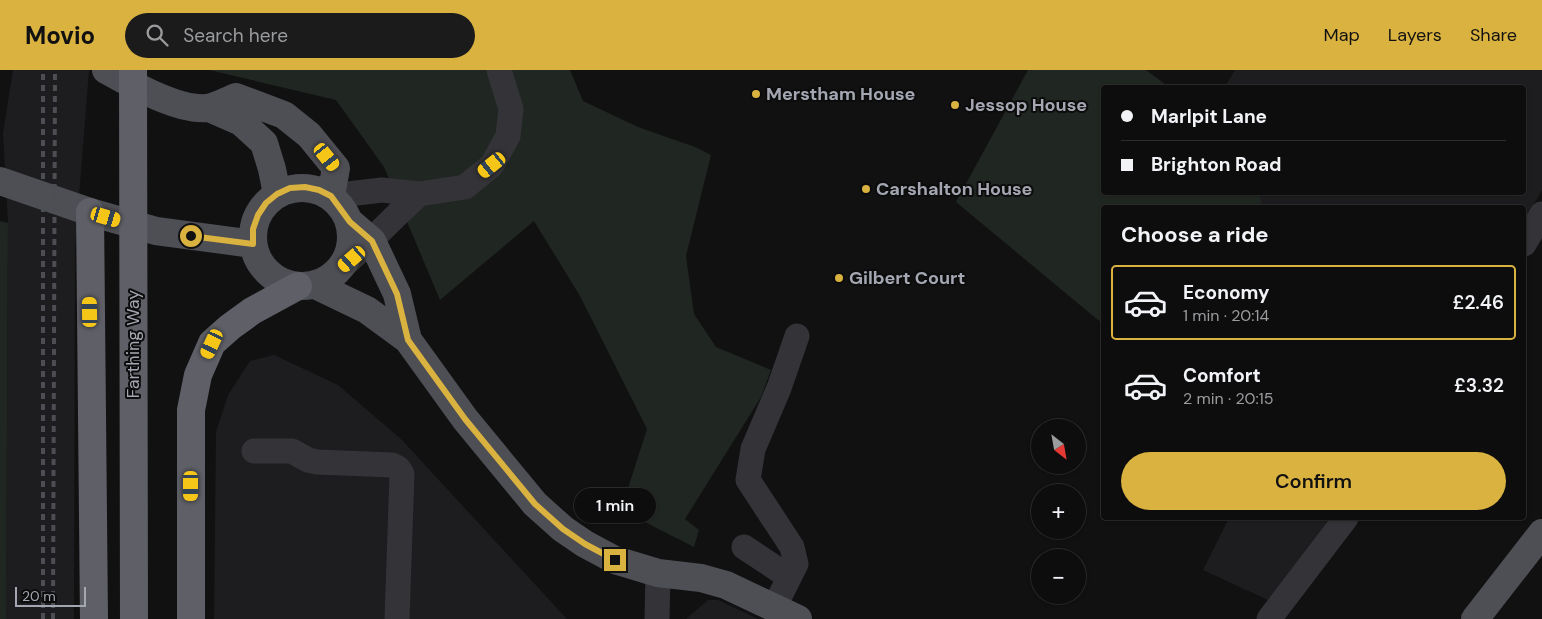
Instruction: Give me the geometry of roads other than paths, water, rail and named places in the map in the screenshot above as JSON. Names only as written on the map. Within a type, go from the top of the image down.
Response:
[{"type":"highway","name":"Farthing Way","points":[[133,70],[134,619]]},
{"type":"highway","points":[[90,212],[94,619]]},
{"type":"highway","points":[[191,619],[191,410],[198,375],[212,344],[230,327],[252,311],[306,285]]},
{"type":"main road","points":[[106,70],[154,96],[196,108],[209,108],[236,97],[284,116],[309,134],[336,168],[331,196]]},
{"type":"main road","points":[[209,108],[241,122],[264,143],[277,194]]},
{"type":"main road","points":[[0,181],[90,212],[156,231],[253,244]]},
{"type":"main road","points":[[408,340],[397,294],[372,241],[350,222],[331,196],[319,190],[305,187],[290,188],[277,194],[266,203],[258,215],[253,229],[253,244],[264,268],[273,277],[285,283],[306,285],[367,310],[408,340],[465,419],[535,504],[563,529],[585,544],[615,560],[658,573],[701,578],[726,585],[787,614]]},
{"type":"main road","points":[[306,285],[329,279],[341,268],[349,254],[352,238],[350,222]]},
{"type":"main road","points":[[1475,619],[1542,533]]},
{"type":"street","points":[[331,196],[382,190],[419,194],[466,187],[492,165],[508,136],[511,109],[499,70]]},
{"type":"street","points":[[341,268],[372,241],[383,227],[419,194]]},
{"type":"street","points":[[1526,241],[1542,214]]},
{"type":"street","points":[[787,614],[789,577],[796,564],[792,547],[748,480],[753,449],[779,388],[797,336]]},
{"type":"street","points":[[254,451],[292,450],[308,460],[317,462],[392,465],[398,468],[402,474],[398,619]]},
{"type":"street","points":[[1269,619],[1344,520]]},
{"type":"street","points":[[744,547],[789,577]]},
{"type":"street","points":[[657,619],[658,573]]},
{"type":"railway","points":[[43,70],[43,619]]},
{"type":"railway","points":[[53,619],[55,70]]},
{"type":"place","name":"Merstham House","points":[[756,94]]},
{"type":"place","name":"Jessop House","points":[[955,105]]},
{"type":"place","name":"Carshalton House","points":[[866,189]]},
{"type":"place","name":"Gilbert Court","points":[[839,278]]}]
